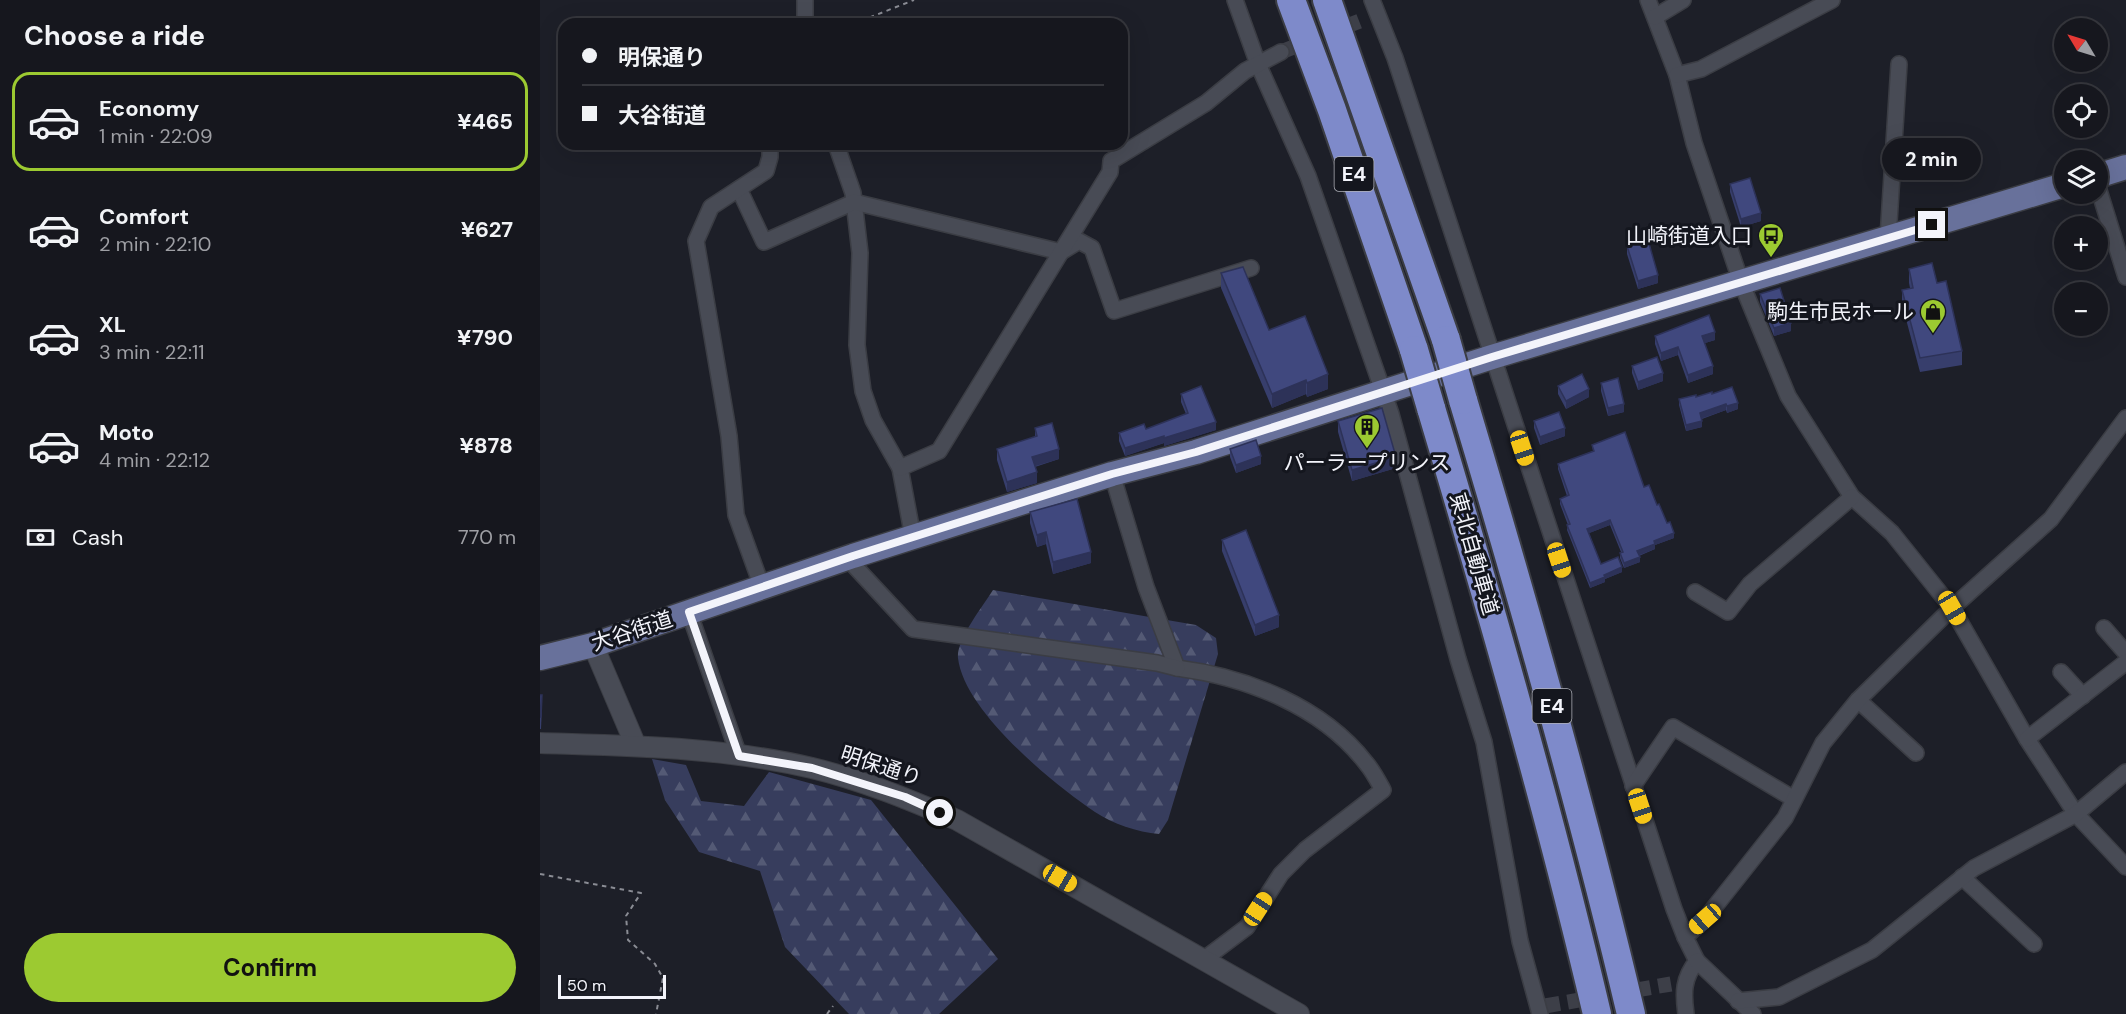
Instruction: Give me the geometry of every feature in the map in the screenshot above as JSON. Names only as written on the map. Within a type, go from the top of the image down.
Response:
[{"type":"highway","name":"東北自動車道","points":[[1292,0],[1332,110],[1431,408],[1509,676],[1570,901],[1597,1014]]},
{"type":"highway","name":"東北自動車道","points":[[1327,0],[1446,340],[1534,639],[1601,888],[1631,1014]]},
{"type":"main road","points":[[2108,173],[2126,167]]},
{"type":"main road","name":"大谷街道","points":[[540,658],[582,647],[847,558],[1112,474],[1196,452],[1492,357],[2054,188]]},
{"type":"street","points":[[805,0],[805,18]]},
{"type":"street","points":[[1235,0],[1258,64],[1308,176],[1391,414],[1458,659],[1484,742],[1520,941],[1541,1009]]},
{"type":"street","points":[[1648,0],[1677,75],[1694,143],[1741,282],[1788,396],[1852,497],[1892,533],[1952,608],[2027,739],[2076,814],[2126,867]]},
{"type":"street","points":[[1654,17],[1683,0]]},
{"type":"street","points":[[1677,75],[1701,69],[1832,0]]},
{"type":"street","points":[[1371,11],[1395,58],[1633,786],[1685,937],[1696,961],[1753,1014]]},
{"type":"street","points":[[900,468],[939,451],[1110,172],[1110,161],[1206,103],[1245,71],[1281,52]]},
{"type":"street","points":[[1888,238],[1899,64]]},
{"type":"street","points":[[762,587],[736,515],[729,436],[696,241],[711,207],[766,171],[770,150]]},
{"type":"street","points":[[838,150],[853,193],[860,253],[857,345],[863,391],[873,420],[900,468],[913,537]]},
{"type":"street","points":[[739,189],[764,242],[854,202],[1061,252],[1079,242],[1092,248],[1114,311],[1251,268]]},
{"type":"street","points":[[2103,204],[2126,278]]},
{"type":"street","points":[[1685,937],[1705,919],[1785,818],[1823,744],[1858,700],[1952,608],[2051,519],[2126,418]]},
{"type":"street","points":[[1112,474],[1146,587],[1177,668]]},
{"type":"street","points":[[1695,592],[1728,612],[1750,584],[1852,497]]},
{"type":"street","points":[[847,558],[913,629],[1157,663],[1257,686],[1315,717],[1341,736],[1366,763],[1383,790],[1305,850],[1281,874],[1247,927],[1203,960]]},
{"type":"street","points":[[689,612],[739,756]]},
{"type":"street","points":[[2104,628],[2126,653]]},
{"type":"street","points":[[540,644],[582,647],[636,746]]},
{"type":"street","points":[[2027,739],[2126,662]]},
{"type":"street","points":[[2061,672],[2083,696]]},
{"type":"street","points":[[1858,700],[1916,753]]},
{"type":"street","points":[[1633,786],[1673,727],[1794,799]]},
{"type":"street","name":"明保通り","points":[[540,743],[636,746],[739,756],[812,768],[905,797],[957,820],[1299,1014]]},
{"type":"street","points":[[1738,1000],[1779,997],[1872,950],[1974,868],[2076,814],[2126,772]]},
{"type":"street","points":[[1962,878],[2034,944]]},
{"type":"street","points":[[1686,1014],[1677,983],[1696,961]]},
{"type":"path","points":[[868,18],[914,0]]},
{"type":"path","points":[[540,874],[641,893],[626,916],[628,940],[656,964],[663,978],[656,1014]]},
{"type":"path","points":[[827,1014],[833,1006]]},
{"type":"green space","points":[[993,590],[1196,625],[1216,638],[1218,654],[1168,820],[1159,834],[1117,824],[1077,799],[1034,765],[993,722],[976,700],[964,679],[958,658],[959,651],[966,633]]},
{"type":"green space","points":[[652,759],[686,765],[701,801],[744,806],[769,772],[871,800],[998,959],[939,1014],[849,1014],[785,947],[760,871],[699,852],[665,800]]},
{"type":"building","points":[[1750,178],[1761,213],[1741,219],[1730,184]]},
{"type":"building","points":[[1648,240],[1658,275],[1638,281],[1627,246]]},
{"type":"building","name":"駒生市民ホール","points":[[1932,263],[1937,283],[1946,281],[1962,351],[1920,358],[1902,290],[1913,288],[1909,269]]},
{"type":"building","points":[[1243,267],[1269,330],[1305,316],[1328,374],[1272,394],[1221,273]]},
{"type":"building","points":[[1780,288],[1791,323],[1774,328],[1760,294]]},
{"type":"building","points":[[1709,315],[1715,332],[1702,336],[1713,366],[1688,375],[1678,347],[1661,353],[1655,336]]},
{"type":"building","points":[[1657,357],[1663,373],[1638,382],[1632,366]]},
{"type":"building","points":[[1582,374],[1589,389],[1566,401],[1558,386]]},
{"type":"building","points":[[1618,378],[1624,404],[1608,408],[1601,383]]},
{"type":"building","points":[[1201,386],[1216,422],[1125,448],[1119,433],[1144,424],[1146,429],[1188,413],[1181,394]]},
{"type":"building","points":[[1732,387],[1738,403],[1727,406],[1726,404],[1700,413],[1702,421],[1686,425],[1679,399],[1712,392],[1712,394]]},
{"type":"building","name":"パーラープリンス","points":[[1382,408],[1396,457],[1352,470],[1338,421]]},
{"type":"building","points":[[1559,412],[1565,428],[1540,437],[1534,421]]},
{"type":"building","points":[[1052,423],[1059,449],[1032,457],[1037,472],[1007,482],[997,449],[1037,436],[1035,428]]},
{"type":"building","points":[[1625,432],[1644,487],[1649,485],[1657,505],[1659,504],[1667,523],[1670,522],[1674,533],[1637,551],[1640,557],[1624,563],[1620,553],[1623,552],[1610,520],[1587,529],[1601,564],[1618,557],[1622,567],[1590,583],[1567,525],[1570,524],[1560,499],[1569,495],[1558,464],[1594,451],[1592,445]]},
{"type":"building","points":[[1256,440],[1261,456],[1236,465],[1230,449]]},
{"type":"building","points":[[1077,499],[1091,552],[1053,562],[1046,532],[1037,535],[1030,512]]},
{"type":"building","points":[[1246,530],[1279,615],[1255,625],[1222,540]]},
{"type":"building","points":[[540,695],[542,695],[541,717],[540,717]]},
{"type":"tunnel","points":[[1281,52],[1365,19]]},
{"type":"tunnel","points":[[1545,1006],[1671,984]]},
{"type":"place","name":"山崎街道入口","points":[[1771,259]]},
{"type":"place","name":"駒生市民ホール","points":[[1933,335]]},
{"type":"place","name":"パーラープリンス","points":[[1367,450]]},
{"type":"route","points":[[940,813],[905,797],[812,768],[739,756],[689,612],[853,556],[1112,474],[1196,452],[1492,357],[1932,225]]}]
